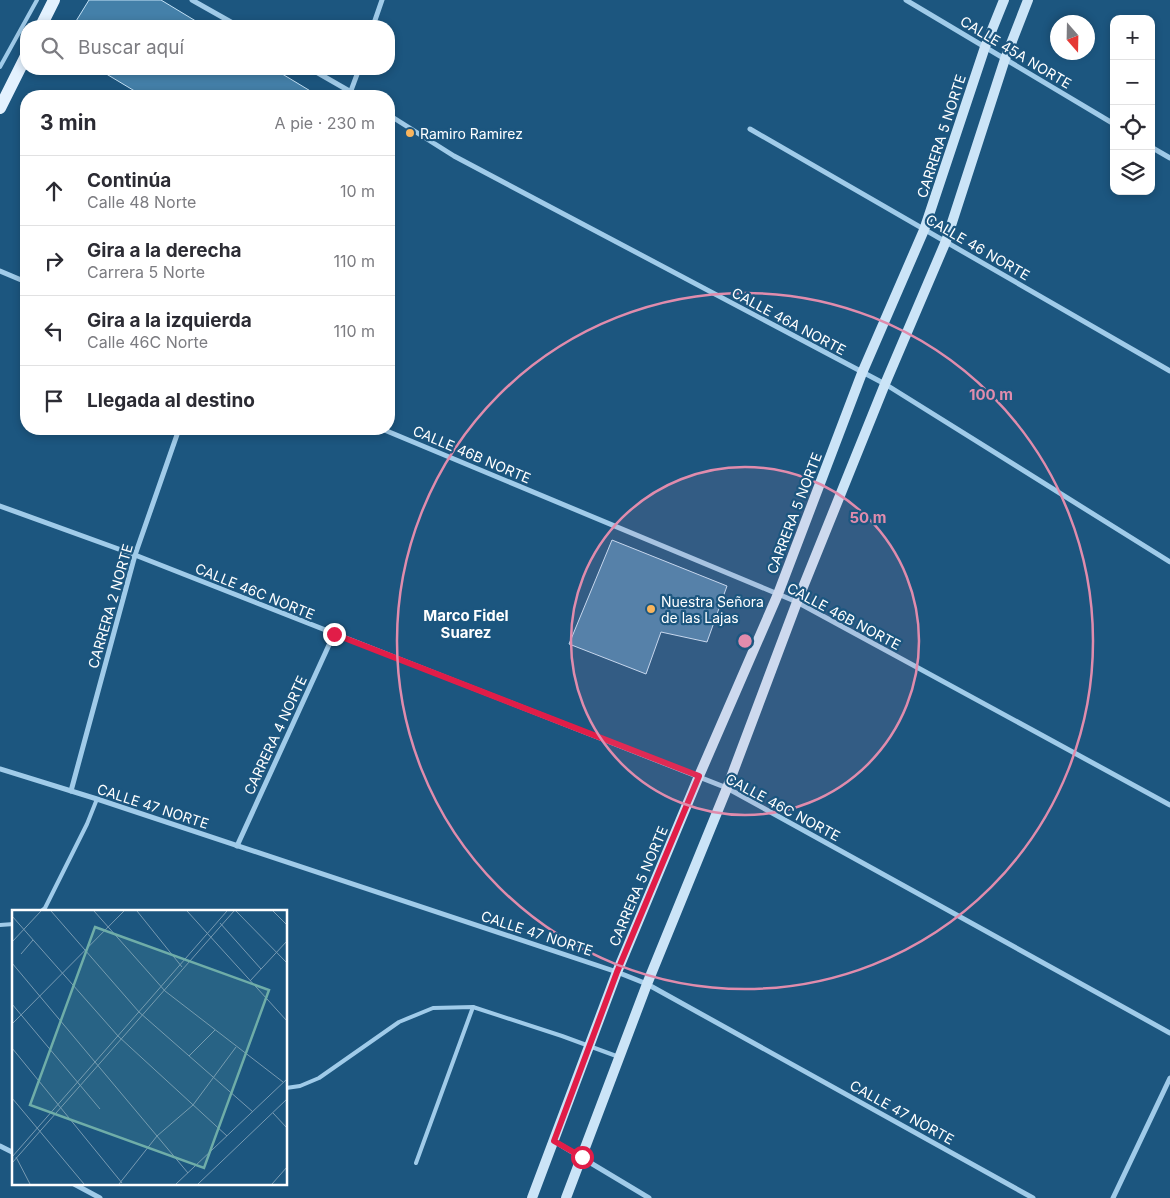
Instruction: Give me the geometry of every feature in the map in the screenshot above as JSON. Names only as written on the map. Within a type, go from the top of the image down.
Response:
[{"type":"main road","points":[[44,20],[54,0]]},
{"type":"main road","points":[[0,108],[20,68]]},
{"type":"street","points":[[192,0],[227,20]]},
{"type":"street","points":[[375,20],[382,0]]},
{"type":"street","name":"CALLE 45A NORTE","points":[[906,0],[1110,122]]},
{"type":"street","name":"CARRERA 5 NORTE","points":[[532,1198],[617,972],[778,594],[862,373],[924,230],[985,47],[1004,0]]},
{"type":"street","points":[[566,1198],[647,984],[727,788],[797,602],[885,384],[946,241],[1005,58],[1028,0]]},
{"type":"street","points":[[320,75],[344,90]]},
{"type":"street","points":[[351,90],[357,75]]},
{"type":"street","name":"CALLE 46A NORTE","points":[[395,119],[454,156],[885,384],[1170,562]]},
{"type":"street","name":"CALLE 46 NORTE","points":[[750,129],[1170,371]]},
{"type":"street","points":[[1155,149],[1170,158]]},
{"type":"street","points":[[0,271],[20,279]]},
{"type":"street","name":"CALLE 46B NORTE","points":[[395,434],[797,602],[1170,804]]},
{"type":"street","name":"CARRERA 2 NORTE","points":[[71,791],[135,555],[177,435]]},
{"type":"street","name":"CALLE 46C NORTE","points":[[0,506],[135,555],[727,788],[1170,1033]]},
{"type":"street","name":"CARRERA 4 NORTE","points":[[237,846],[334,634]]},
{"type":"street","name":"CALLE 47 NORTE","points":[[0,769],[97,799],[617,972],[647,984],[1034,1198]]},
{"type":"street","points":[[1113,1198],[1170,1078]]},
{"type":"street","points":[[554,1141],[649,1198]]},
{"type":"street","points":[[0,1146],[12,1152]]},
{"type":"street","points":[[78,1186],[100,1198]]},
{"type":"lane","points":[[26,20],[37,0]]},
{"type":"lane","points":[[0,67],[20,31]]},
{"type":"lane","points":[[42,910],[87,824],[97,799]]},
{"type":"lane","points":[[416,1163],[473,1007]]},
{"type":"lane","points":[[288,1088],[300,1086],[319,1078],[399,1022],[433,1008],[473,1007],[620,1057]]},
{"type":"building","points":[[89,0],[161,0],[194,20],[77,20]]},
{"type":"building","points":[[108,75],[284,75],[309,90],[133,90]]},
{"type":"building","name":"Nuestra Señora de las Lajas","points":[[612,540],[727,586],[707,642],[661,632],[646,674],[569,644]]},
{"type":"place","name":"Ramiro Ramirez","points":[[410,133]]},
{"type":"place","name":"Nuestra Señora de las Lajas","points":[[651,609]]},
{"type":"district","name":"Marco Fidel Suarez","points":[[466,624]]},
{"type":"route","points":[[334,634],[699,776],[617,972],[554,1141],[582,1157]]}]
